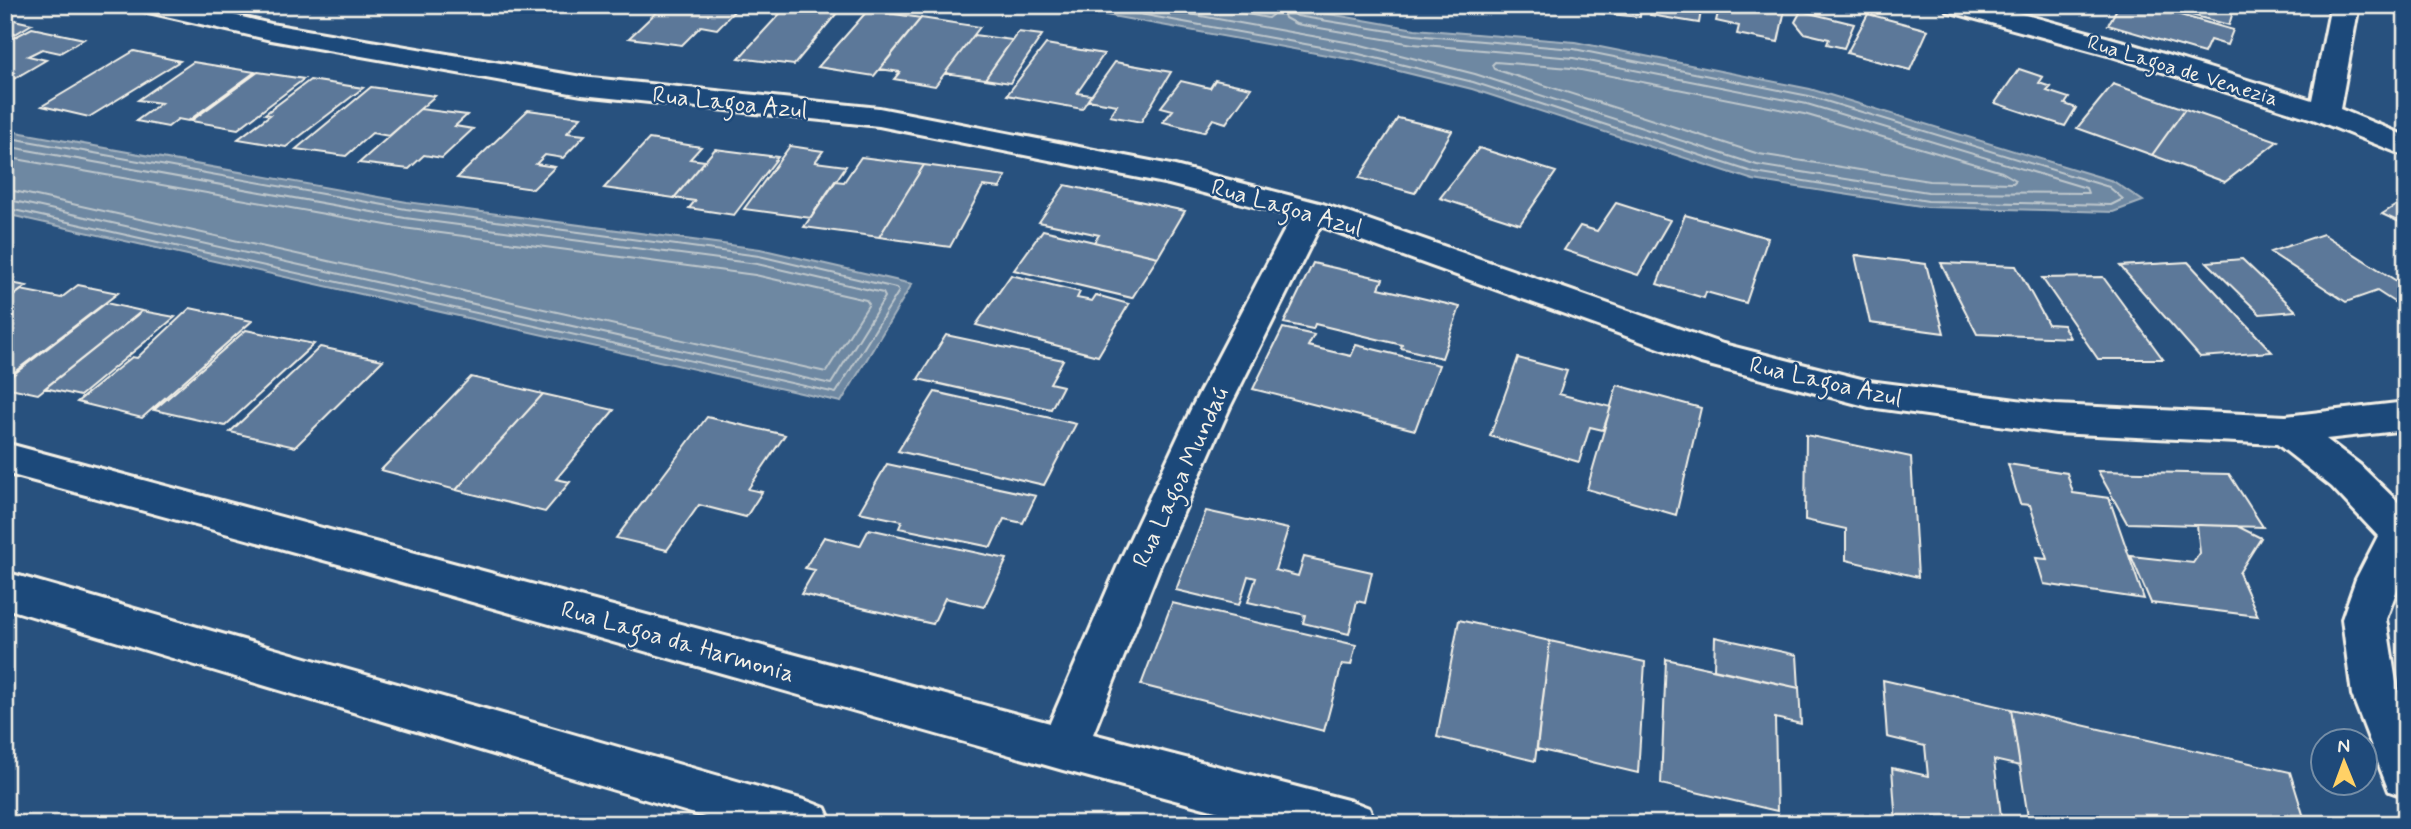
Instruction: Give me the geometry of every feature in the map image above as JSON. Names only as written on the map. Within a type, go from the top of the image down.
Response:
[{"type":"street","name":"Rua Lagoa Azul","points":[[154,5],[271,32],[582,86],[879,117],[1171,174],[1311,211],[1714,354],[1869,394],[2056,419],[2286,430],[2406,416]]},
{"type":"street","name":"Rua Lagoa de Venezia","points":[[1957,5],[2118,49],[2323,113],[2406,147]]},
{"type":"street","points":[[2323,113],[2345,5]]},
{"type":"street","name":"Rua Lagoa Mundaú","points":[[1063,749],[1140,563],[1211,407],[1311,211]]},
{"type":"street","points":[[2286,430],[2346,476],[2403,530],[2378,579],[2364,619],[2375,695],[2406,775]]},
{"type":"street","name":"Rua Lagoa da Harmonia","points":[[5,458],[309,537],[1063,749],[1351,824]]},
{"type":"street","points":[[5,590],[807,824]]},
{"type":"water","points":[[1051,5],[1278,5],[1415,29],[1575,42],[1810,89],[2113,181],[2143,201],[2113,212],[1927,207],[1753,180],[1472,89],[1354,60]]},
{"type":"water","points":[[5,130],[407,202],[760,249],[912,284],[841,402],[5,214]]},
{"type":"building","points":[[664,5],[740,5],[717,29],[701,26],[682,45],[629,38]]},
{"type":"building","points":[[1600,5],[1641,5],[1640,17],[1599,13]]},
{"type":"building","points":[[1653,5],[1702,5],[1699,23],[1650,15]]},
{"type":"building","points":[[1720,5],[1786,5],[1778,42],[1737,34],[1739,26],[1716,21]]},
{"type":"building","points":[[2119,5],[2145,5],[2233,30],[2227,45],[2210,40],[2204,53],[2108,25]]},
{"type":"building","points":[[2154,5],[2235,5],[2229,25]]},
{"type":"building","points":[[786,7],[837,13],[794,65],[739,58]]},
{"type":"building","points":[[868,10],[921,18],[874,76],[818,67]]},
{"type":"building","points":[[1801,11],[1854,24],[1844,48],[1827,44],[1829,39],[1804,33],[1795,22]]},
{"type":"building","points":[[1868,14],[1928,30],[1910,70],[1847,53]]},
{"type":"building","points":[[5,18],[32,24],[5,40]]},
{"type":"building","points":[[921,18],[980,27],[935,86],[894,79],[900,72],[880,69]]},
{"type":"building","points":[[32,28],[84,39],[60,53],[42,49],[28,56],[46,60],[5,84],[5,42]]},
{"type":"building","points":[[1018,32],[1042,35],[1010,83],[985,79]]},
{"type":"building","points":[[974,35],[1012,40],[985,79],[945,73]]},
{"type":"building","points":[[1046,44],[1104,54],[1077,93],[1091,95],[1082,109],[1007,95]]},
{"type":"building","points":[[134,51],[180,61],[89,117],[42,106]]},
{"type":"building","points":[[193,62],[255,72],[188,121],[178,119],[168,127],[136,121],[161,103],[138,100]]},
{"type":"building","points":[[1115,62],[1171,72],[1141,122],[1110,116],[1117,105],[1088,100]]},
{"type":"building","points":[[2019,69],[2043,77],[2039,83],[2051,87],[2047,91],[2069,98],[2065,104],[2076,108],[2065,126],[1995,103]]},
{"type":"building","points":[[258,72],[304,79],[238,129],[191,121]]},
{"type":"building","points":[[310,80],[363,88],[286,147],[238,139],[270,115],[265,114]]},
{"type":"building","points":[[1215,80],[1251,88],[1226,123],[1213,119],[1204,132],[1163,122],[1173,110],[1161,107],[1181,81],[1210,88]]},
{"type":"building","points":[[2113,84],[2185,109],[2152,155],[2077,128]]},
{"type":"building","points":[[371,87],[435,96],[389,136],[372,133],[346,156],[296,149]]},
{"type":"building","points":[[420,109],[467,115],[455,126],[473,129],[442,158],[424,155],[409,169],[359,163]]},
{"type":"building","points":[[2185,109],[2278,141],[2225,182],[2152,155]]},
{"type":"building","points":[[528,110],[581,117],[567,133],[585,135],[563,158],[545,155],[536,164],[555,167],[533,189],[457,178]]},
{"type":"building","points":[[1398,118],[1452,131],[1415,193],[1359,178]]},
{"type":"building","points":[[649,139],[701,147],[690,159],[705,161],[674,198],[604,188]]},
{"type":"building","points":[[790,146],[823,151],[815,162],[846,166],[811,218],[744,209]]},
{"type":"building","points":[[1479,148],[1556,172],[1520,224],[1440,198]]},
{"type":"building","points":[[715,149],[778,157],[734,215],[689,208],[695,201],[674,198]]},
{"type":"building","points":[[861,157],[924,165],[879,237],[804,227],[835,181],[844,182]]},
{"type":"building","points":[[924,165],[1006,176],[1000,188],[983,186],[950,247],[879,237]]},
{"type":"building","points":[[1065,185],[1185,211],[1158,257],[1094,242],[1099,235],[1039,222]]},
{"type":"building","points":[[2406,199],[2406,225],[2382,214]]},
{"type":"building","points":[[1616,203],[1670,220],[1638,275],[1564,250],[1580,226],[1597,231]]},
{"type":"building","points":[[1685,215],[1768,238],[1746,303],[1706,292],[1704,298],[1657,284]]},
{"type":"building","points":[[1043,230],[1158,257],[1132,298],[1014,270]]},
{"type":"building","points":[[2323,234],[2406,287],[2406,301],[2397,304],[2377,291],[2346,302],[2270,252]]},
{"type":"building","points":[[1855,255],[1926,264],[1944,333],[1870,323]]},
{"type":"building","points":[[2242,259],[2296,311],[2260,314],[2207,262]]},
{"type":"building","points":[[2188,262],[2272,352],[2200,357],[2120,266]]},
{"type":"building","points":[[1313,263],[1383,279],[1379,288],[1460,307],[1442,358],[1401,348],[1402,345],[1315,324],[1313,329],[1284,323]]},
{"type":"building","points":[[1941,263],[2016,266],[2048,324],[2063,325],[2070,338],[1977,334]]},
{"type":"building","points":[[1011,275],[1080,292],[1077,298],[1092,301],[1096,295],[1129,304],[1098,356],[976,325]]},
{"type":"building","points":[[2103,277],[2163,359],[2098,359],[2042,278]]},
{"type":"building","points":[[5,282],[27,286],[5,302]]},
{"type":"building","points":[[78,285],[118,293],[5,379],[5,302],[21,290],[61,298]]},
{"type":"building","points":[[106,303],[142,311],[38,394],[5,387],[5,381]]},
{"type":"building","points":[[190,308],[252,321],[142,418],[77,402],[132,357],[137,358]]},
{"type":"building","points":[[142,311],[175,317],[80,396],[45,388]]},
{"type":"building","points":[[1283,328],[1314,335],[1308,346],[1351,356],[1356,345],[1439,365],[1415,430],[1253,389]]},
{"type":"building","points":[[246,330],[314,344],[225,426],[154,410]]},
{"type":"building","points":[[946,335],[1063,360],[1050,383],[1063,386],[1051,409],[918,379]]},
{"type":"building","points":[[320,347],[383,360],[295,447],[230,432]]},
{"type":"building","points":[[1518,358],[1567,371],[1559,394],[1611,407],[1603,430],[1590,427],[1579,462],[1490,436]]},
{"type":"building","points":[[471,377],[543,394],[456,490],[381,470]]},
{"type":"building","points":[[1617,385],[1701,408],[1676,515],[1587,489]]},
{"type":"building","points":[[935,392],[1076,424],[1044,485],[898,451]]},
{"type":"building","points":[[543,394],[614,410],[556,479],[570,482],[545,512],[456,490]]},
{"type":"building","points":[[707,417],[785,435],[748,489],[762,492],[746,517],[699,505],[667,550],[616,538]]},
{"type":"building","points":[[1806,435],[1911,457],[1918,577],[1846,560],[1846,529],[1805,520]]},
{"type":"building","points":[[887,464],[1036,496],[1023,523],[1004,519],[991,547],[899,528],[902,521],[859,512]]},
{"type":"building","points":[[2008,464],[2067,473],[2073,493],[2109,498],[2144,599],[2044,584],[2036,558],[2047,559],[2030,505],[2020,504]]},
{"type":"building","points":[[2098,471],[2229,474],[2263,527],[2127,523]]},
{"type":"building","points":[[1206,511],[1288,529],[1275,570],[1298,576],[1304,557],[1372,572],[1365,603],[1357,601],[1349,634],[1303,623],[1305,615],[1248,602],[1256,578],[1248,576],[1239,605],[1176,590]]},
{"type":"building","points":[[2197,525],[2237,526],[2261,538],[2239,573],[2258,616],[2151,603],[2131,556],[2193,563],[2200,553]]},
{"type":"building","points":[[869,529],[1007,559],[984,607],[945,598],[933,624],[801,594],[815,570],[805,568],[824,537],[860,546]]},
{"type":"building","points":[[1172,603],[1356,645],[1351,665],[1342,664],[1324,731],[1141,685]]},
{"type":"building","points":[[1459,620],[1550,641],[1535,761],[1437,737]]},
{"type":"building","points":[[1715,637],[1797,655],[1799,688],[1714,669]]},
{"type":"building","points":[[1550,641],[1645,662],[1638,773],[1537,749]]},
{"type":"building","points":[[1666,659],[1799,688],[1801,724],[1775,718],[1777,811],[1661,784]]},
{"type":"building","points":[[1883,680],[2011,709],[2020,766],[1994,760],[2002,824],[1896,824],[1892,768],[1928,776],[1925,746],[1887,737]]},
{"type":"building","points":[[2011,709],[2290,772],[2306,824],[2029,824]]}]
